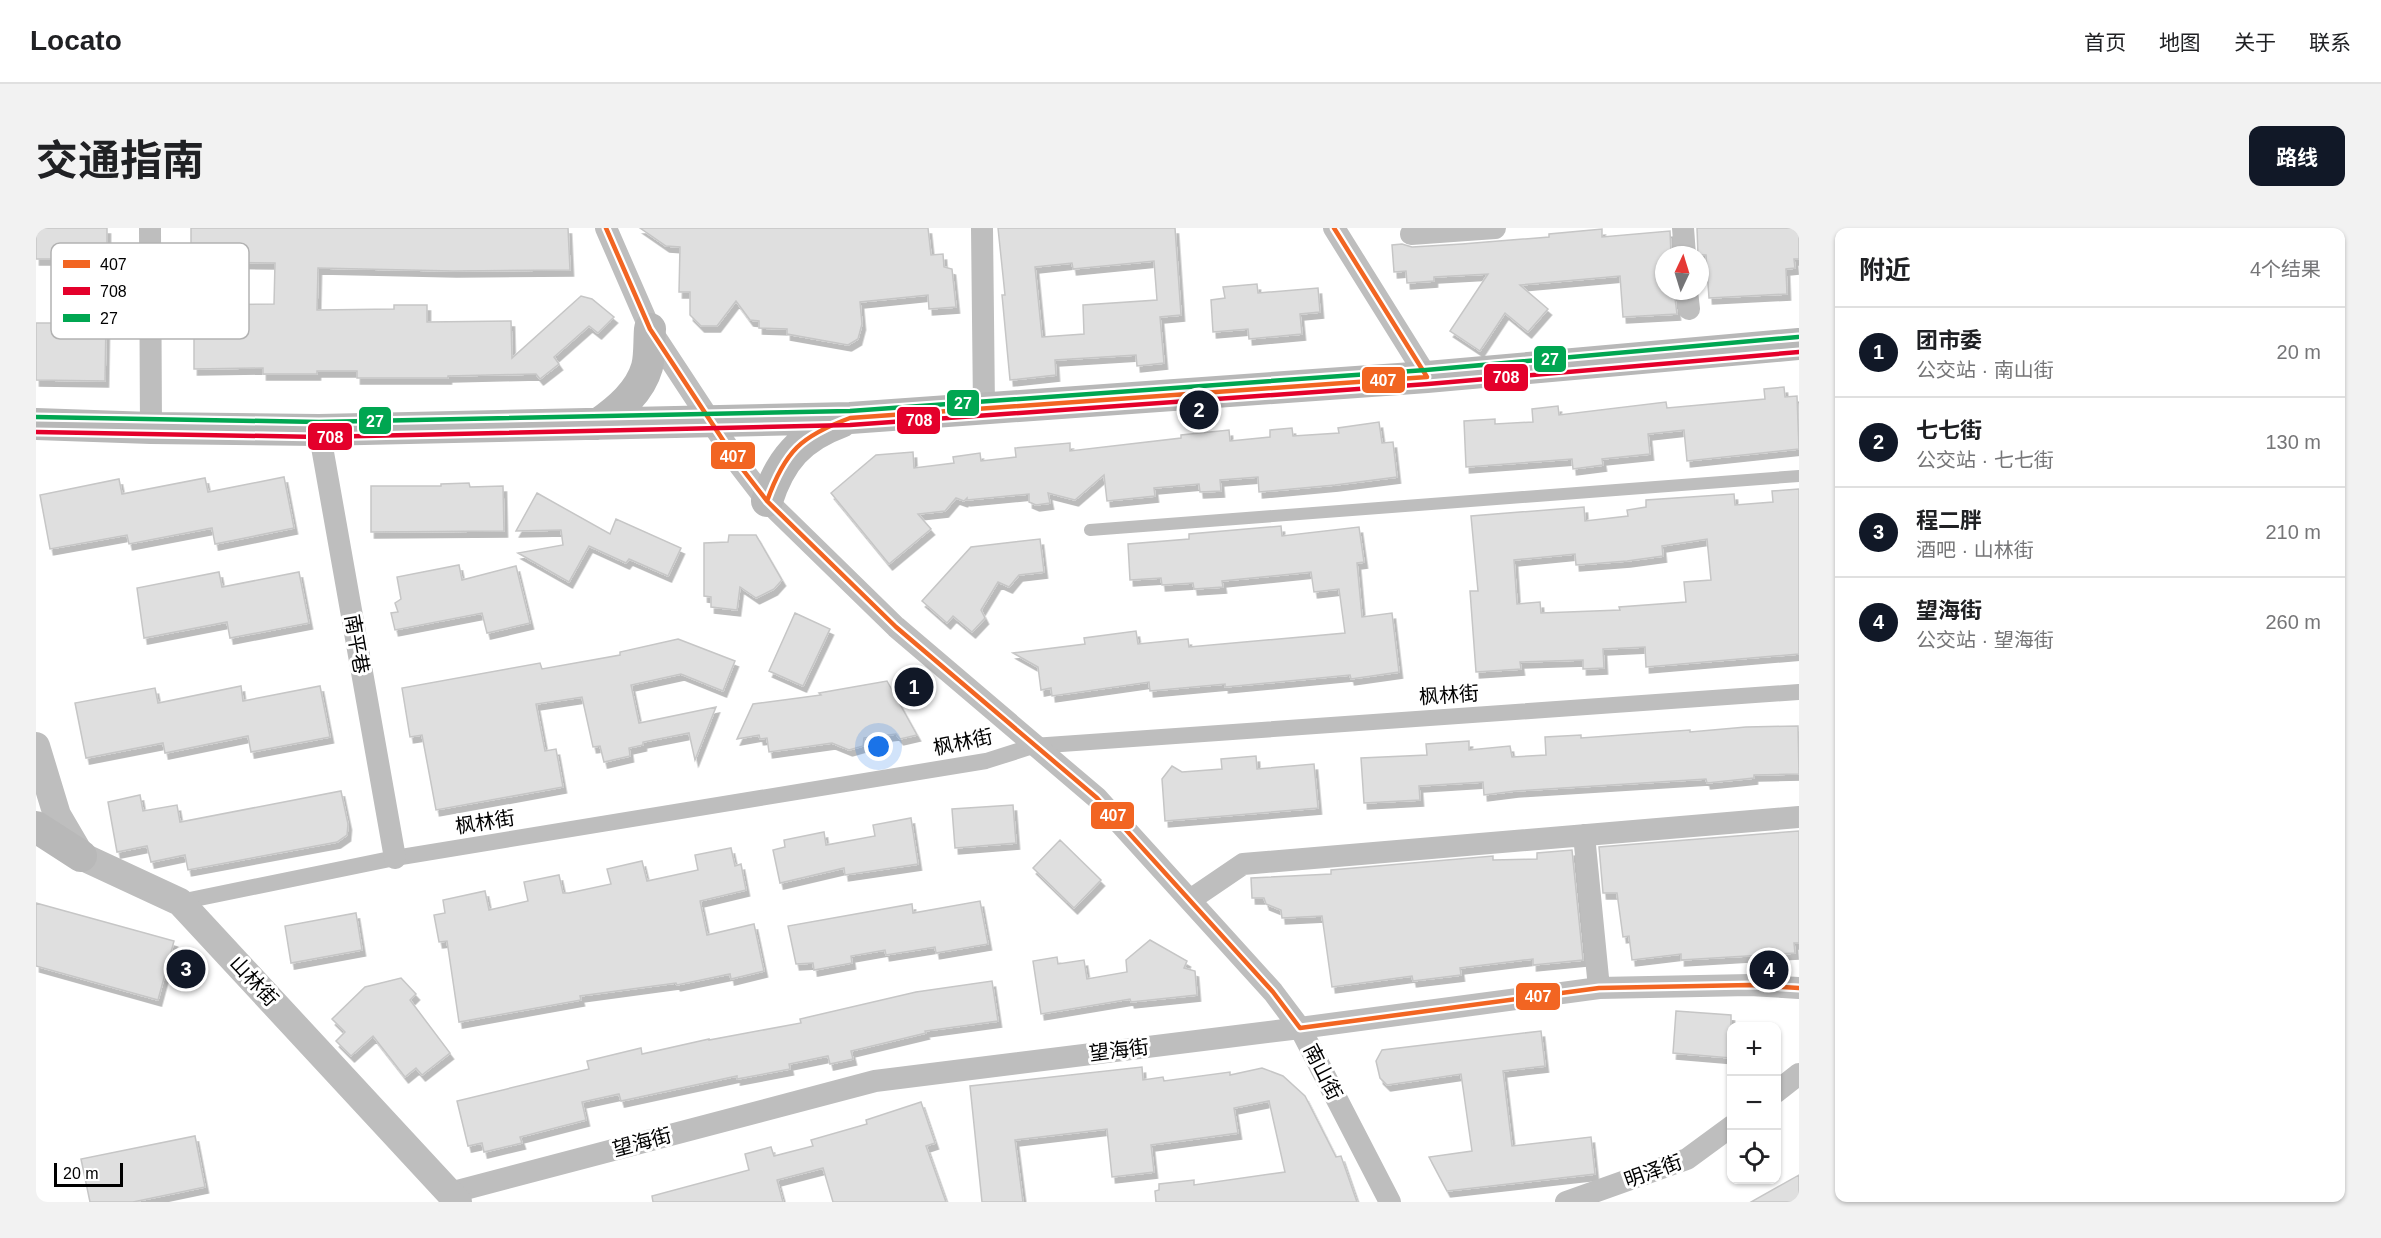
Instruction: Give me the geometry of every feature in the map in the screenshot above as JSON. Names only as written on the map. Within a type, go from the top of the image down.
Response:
[{"type":"main road","points":[[598,424],[619,409],[636,388],[647,367],[650,329]]},
{"type":"main road","points":[[36,424],[319,430],[850,418],[1427,377],[1799,344]]},
{"type":"main road","points":[[767,501],[772,485],[785,462],[800,444],[819,430],[850,418]]},
{"type":"main road","points":[[36,827],[81,856]]},
{"type":"main road","points":[[36,848],[81,856]]},
{"type":"street","points":[[150,228],[150,243]]},
{"type":"street","name":"南山街","points":[[606,228],[650,329],[710,421],[767,501],[896,627],[1033,746],[1097,798],[1272,992],[1300,1028],[1390,1202]]},
{"type":"street","points":[[982,228],[984,408]]},
{"type":"street","points":[[1334,228],[1427,377]]},
{"type":"street","points":[[1410,234],[1495,228]]},
{"type":"street","points":[[1683,228],[1684,246]]},
{"type":"street","points":[[151,339],[151,428]]},
{"type":"street","name":"南平巷","points":[[319,430],[395,858]]},
{"type":"street","name":"枫林街","points":[[180,902],[395,858],[986,761],[1033,746],[1799,692]]},
{"type":"street","points":[[36,746],[57,815],[81,856]]},
{"type":"street","points":[[1190,900],[1243,864],[1799,817]]},
{"type":"street","points":[[1584,835],[1599,988]]},
{"type":"street","name":"山林街","points":[[81,856],[180,902],[454,1197]]},
{"type":"street","name":"望海街","points":[[454,1197],[875,1081],[1599,988],[1750,985],[1799,988]]},
{"type":"street","points":[[1781,1088],[1799,1074]]},
{"type":"street","name":"明泽街","points":[[1566,1202],[1687,1159],[1727,1129]]},
{"type":"lane","points":[[1090,530],[1799,476]]},
{"type":"building","points":[[36,228],[107,228],[107,243],[51,243],[51,259],[36,259]]},
{"type":"building","points":[[191,228],[568,228],[570,270],[453,271],[318,268],[317,310],[394,309],[394,305],[427,305],[427,322],[511,321],[512,358],[581,296],[592,299],[614,317],[598,333],[589,326],[554,357],[559,364],[540,379],[536,374],[448,376],[448,378],[357,378],[357,371],[263,374],[263,368],[194,369],[194,339],[249,339],[249,304],[274,304],[275,263],[249,263],[249,243],[191,243]]},
{"type":"building","points":[[640,228],[928,228],[931,255],[943,254],[944,267],[952,269],[956,307],[929,309],[928,295],[860,302],[862,324],[858,339],[848,345],[787,334],[787,329],[759,328],[759,321],[750,320],[736,301],[717,326],[701,326],[690,315],[690,292],[679,292],[680,247],[666,246]]},
{"type":"building","points":[[998,228],[1175,228],[1181,315],[1160,317],[1164,363],[1137,366],[1136,355],[1055,360],[1056,375],[1010,380],[1002,295],[1005,295]],"holes":[[[1154,261],[1157,300],[1083,305],[1084,334],[1042,337],[1035,267],[1072,263],[1073,269]]]},
{"type":"building","points":[[1697,228],[1799,228],[1799,259],[1794,259],[1795,268],[1786,269],[1787,294],[1709,298],[1709,246],[1698,246]]},
{"type":"building","points":[[1602,229],[1602,237],[1670,231],[1671,246],[1655,246],[1655,300],[1675,300],[1677,314],[1623,317],[1620,276],[1520,285],[1548,309],[1528,332],[1505,313],[1480,351],[1450,331],[1488,274],[1434,277],[1434,281],[1407,283],[1406,271],[1394,272],[1392,245],[1402,244],[1412,247],[1462,244],[1549,237],[1549,234]]},
{"type":"building","points":[[1257,284],[1258,293],[1318,288],[1320,312],[1300,314],[1302,334],[1249,339],[1248,329],[1213,332],[1211,300],[1225,298],[1223,287]]},
{"type":"building","points":[[36,323],[51,323],[51,339],[106,339],[105,381],[36,380]]},
{"type":"building","points":[[1784,387],[1785,397],[1797,396],[1799,449],[1687,461],[1684,430],[1648,434],[1650,454],[1602,459],[1603,465],[1573,469],[1572,459],[1466,467],[1464,421],[1495,419],[1495,424],[1533,422],[1532,409],[1558,406],[1559,415],[1666,402],[1667,408],[1765,399],[1764,389]]},
{"type":"building","points":[[1379,422],[1382,443],[1393,442],[1397,477],[1259,492],[1258,477],[1220,480],[1221,491],[1200,492],[1199,484],[1154,488],[1155,496],[1107,501],[1104,475],[1075,500],[1048,493],[1050,503],[1036,505],[1029,502],[1029,494],[967,500],[967,498],[964,501],[956,498],[945,511],[918,514],[931,529],[889,564],[831,493],[876,455],[913,452],[914,468],[954,463],[953,457],[980,453],[981,461],[1016,457],[1015,448],[1070,443],[1070,451],[1229,430],[1230,441],[1270,437],[1270,430],[1292,428],[1293,436],[1339,433],[1338,428]]},
{"type":"building","points":[[284,477],[294,528],[215,544],[212,528],[129,544],[127,535],[50,549],[40,495],[119,479],[122,494],[205,478],[208,492]]},
{"type":"building","points":[[469,483],[470,487],[503,486],[504,531],[371,532],[371,486],[441,486],[441,484]]},
{"type":"building","points":[[1799,489],[1799,654],[1646,667],[1645,647],[1603,649],[1604,668],[1583,669],[1583,660],[1520,662],[1521,669],[1476,672],[1470,591],[1478,591],[1471,516],[1584,507],[1585,521],[1628,516],[1627,510],[1646,507],[1646,500],[1734,494],[1735,505],[1773,502],[1772,491]],"holes":[[[1707,539],[1711,580],[1684,582],[1686,602],[1619,607],[1620,610],[1541,613],[1540,602],[1517,604],[1514,560],[1575,554],[1576,565],[1627,561],[1663,556],[1662,546]]]},
{"type":"building","points":[[537,493],[610,534],[616,519],[681,548],[668,576],[629,559],[626,563],[589,546],[569,582],[518,553],[563,545],[561,530],[516,531]]},
{"type":"building","points":[[1281,526],[1282,536],[1359,527],[1364,562],[1357,563],[1362,617],[1392,613],[1399,672],[1351,679],[1350,675],[1225,687],[1225,684],[1150,691],[1149,682],[1052,696],[1051,688],[1041,690],[1038,667],[1013,653],[1085,644],[1084,638],[1136,631],[1138,644],[1188,639],[1189,647],[1345,633],[1339,589],[1314,592],[1311,572],[1222,581],[1223,587],[1194,589],[1193,583],[1162,585],[1161,578],[1130,580],[1128,544],[1189,539],[1189,534]]},
{"type":"building","points":[[729,535],[756,535],[782,580],[774,589],[756,598],[740,587],[737,610],[711,607],[711,597],[704,596],[704,543],[728,542]]},
{"type":"building","points":[[1040,539],[1044,572],[1019,575],[1009,587],[998,582],[981,610],[985,618],[972,632],[953,616],[947,623],[922,601],[971,547]]},
{"type":"building","points":[[459,565],[462,580],[516,566],[530,623],[487,633],[482,613],[395,630],[391,613],[398,612],[395,603],[401,599],[397,577]]},
{"type":"building","points":[[219,572],[222,587],[299,572],[309,623],[230,638],[227,622],[144,638],[137,588]]},
{"type":"building","points":[[795,613],[830,629],[803,686],[769,671]]},
{"type":"building","points":[[678,639],[735,661],[723,691],[681,674],[631,685],[639,723],[716,707],[695,760],[689,733],[643,742],[643,745],[629,748],[630,756],[604,762],[600,746],[593,747],[582,697],[536,704],[545,751],[556,749],[563,787],[436,810],[422,735],[410,737],[402,688],[540,663],[542,669],[620,655],[620,652]]},
{"type":"building","points":[[887,681],[917,735],[900,739],[896,734],[864,738],[863,746],[849,750],[832,743],[769,752],[767,738],[760,739],[759,735],[737,739],[753,704],[821,695],[819,693]]},
{"type":"building","points":[[241,686],[243,701],[320,686],[330,737],[251,752],[248,736],[165,753],[163,743],[86,758],[75,703],[155,688],[158,703]]},
{"type":"building","points":[[1798,726],[1799,774],[1754,775],[1754,778],[1707,783],[1706,779],[1484,795],[1483,782],[1419,786],[1420,800],[1364,803],[1361,758],[1427,755],[1426,744],[1469,741],[1469,750],[1510,746],[1512,757],[1546,755],[1545,737],[1581,735],[1581,738],[1690,730],[1690,732],[1746,727]]},
{"type":"building","points":[[1256,756],[1257,769],[1314,764],[1318,808],[1165,821],[1162,779],[1172,766],[1182,772],[1222,769],[1221,759]]},
{"type":"building","points":[[341,791],[348,824],[347,835],[337,842],[188,870],[185,855],[151,862],[147,846],[117,852],[108,802],[140,795],[143,811],[177,805],[180,822]]},
{"type":"building","points":[[1013,805],[1016,843],[955,848],[952,809]]},
{"type":"building","points":[[911,818],[918,864],[845,875],[844,868],[780,883],[773,850],[785,847],[784,840],[824,832],[826,845],[875,836],[873,825]]},
{"type":"building","points":[[1799,831],[1799,943],[1794,943],[1795,953],[1681,960],[1681,954],[1632,960],[1629,936],[1623,937],[1617,893],[1603,893],[1599,847]]},
{"type":"building","points":[[1060,840],[1101,880],[1074,908],[1033,868]]},
{"type":"building","points":[[731,848],[735,866],[741,864],[746,890],[700,901],[707,935],[754,924],[764,971],[731,979],[730,974],[677,985],[676,983],[580,996],[581,1000],[459,1022],[447,941],[439,942],[434,915],[445,913],[443,900],[485,891],[489,910],[528,901],[524,882],[559,875],[563,893],[569,893],[611,884],[607,869],[642,861],[647,881],[698,870],[695,855]]},
{"type":"building","points":[[1572,850],[1583,960],[1533,965],[1533,959],[1460,968],[1461,975],[1413,981],[1412,976],[1332,987],[1322,916],[1282,918],[1281,910],[1266,904],[1264,898],[1252,898],[1251,878],[1331,874],[1331,870],[1493,856],[1493,860],[1537,859],[1537,853]]},
{"type":"building","points":[[980,901],[988,944],[936,953],[935,947],[886,955],[885,950],[851,956],[852,963],[814,970],[813,963],[796,964],[788,926],[912,904],[913,913]]},
{"type":"building","points":[[36,903],[174,941],[158,1000],[36,966]]},
{"type":"building","points":[[356,913],[362,950],[291,963],[285,926]]},
{"type":"building","points":[[1150,940],[1187,961],[1184,968],[1195,971],[1197,995],[1131,1002],[1130,999],[1041,1014],[1033,961],[1057,957],[1058,964],[1084,960],[1087,979],[1127,972],[1126,960]]},
{"type":"building","points":[[401,978],[416,994],[410,1000],[450,1053],[422,1075],[416,1068],[405,1077],[373,1036],[351,1056],[336,1041],[345,1032],[332,1019],[365,987]]},
{"type":"building","points":[[992,981],[998,1021],[925,1031],[926,1033],[851,1051],[853,1059],[830,1064],[828,1056],[789,1064],[790,1069],[737,1079],[737,1076],[621,1101],[619,1094],[582,1102],[586,1120],[520,1137],[522,1143],[484,1152],[482,1143],[468,1146],[457,1101],[589,1069],[587,1061],[641,1048],[642,1054],[709,1039],[801,1023],[800,1019],[916,992]]},
{"type":"building","points":[[1676,1011],[1731,1015],[1731,1022],[1727,1022],[1727,1058],[1673,1053]]},
{"type":"building","points":[[1541,1031],[1545,1066],[1503,1071],[1512,1146],[1591,1137],[1595,1174],[1447,1191],[1429,1157],[1472,1151],[1461,1074],[1387,1085],[1380,1078],[1376,1061],[1382,1050]]},
{"type":"building","points":[[1142,1067],[1143,1080],[1163,1077],[1164,1081],[1230,1072],[1230,1075],[1262,1068],[1283,1076],[1305,1096],[1336,1157],[1341,1156],[1357,1202],[1156,1202],[1155,1191],[1159,1190],[1159,1184],[1194,1180],[1194,1185],[1285,1172],[1269,1101],[1234,1108],[1238,1133],[1151,1145],[1154,1172],[1112,1177],[1107,1129],[1015,1140],[1023,1202],[982,1202],[970,1086]]},
{"type":"building","points":[[921,1102],[935,1143],[926,1146],[946,1202],[833,1202],[823,1168],[777,1180],[783,1202],[653,1202],[652,1196],[749,1170],[745,1154],[771,1147],[774,1156],[813,1146],[811,1140],[867,1124],[866,1120]]},
{"type":"building","points":[[195,1136],[205,1187],[133,1202],[90,1202],[81,1159]]},
{"type":"building","points":[[1799,1175],[1799,1202],[1751,1202]]},
{"type":"transit line","name":"407","points":[[606,228],[650,329],[740,466],[767,501],[896,627],[1097,798],[1273,992],[1300,1028],[1599,988],[1750,985],[1799,988]]},
{"type":"transit line","name":"407","points":[[767,501],[781,469],[797,448],[819,432],[850,418],[1427,377],[1334,228]]},
{"type":"transit line","name":"27","points":[[36,417],[319,422],[850,411],[1426,370],[1798,337]]},
{"type":"transit line","name":"708","points":[[36,432],[319,437],[850,425],[1428,384],[1799,352]]},
{"type":"place","name":"七七街","points":[[1199,410]]},
{"type":"place","name":"团市委","points":[[914,687]]},
{"type":"place","name":"程二胖","points":[[186,969]]},
{"type":"place","name":"望海街","points":[[1769,970]]}]
